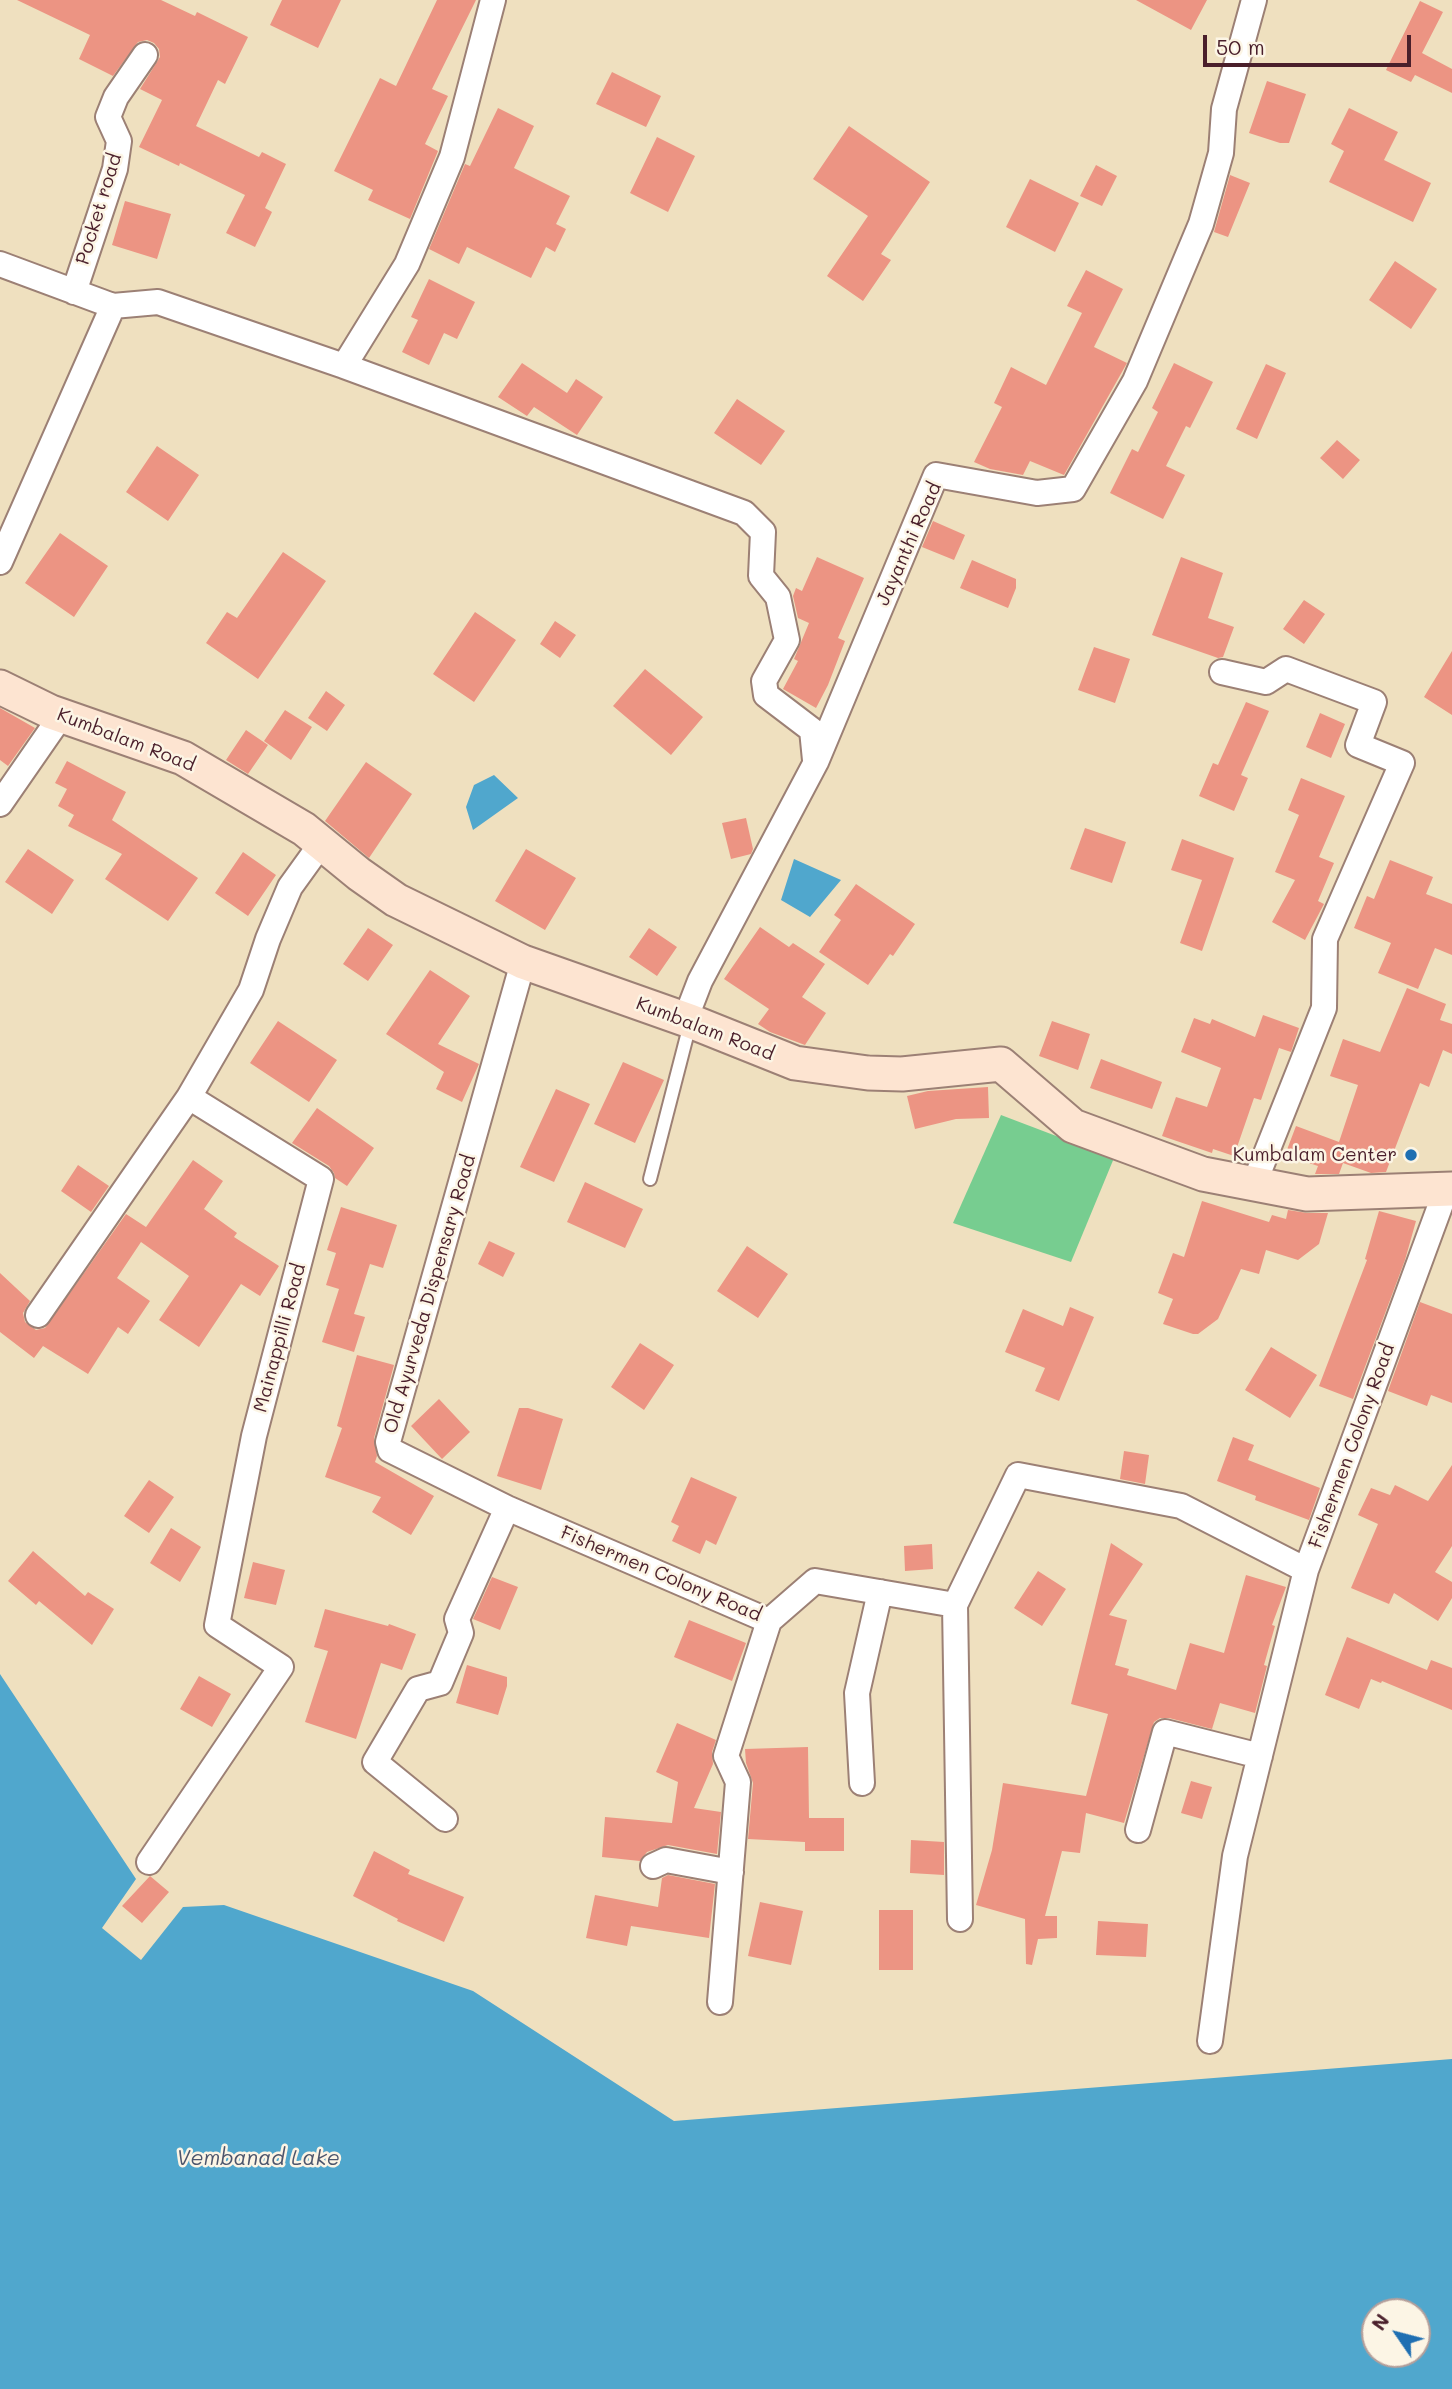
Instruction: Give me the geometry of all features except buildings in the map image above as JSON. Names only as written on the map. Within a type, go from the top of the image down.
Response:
[{"type":"main road","name":"Kumbalam Road","points":[[0,687],[61,716],[183,758],[304,829],[396,900],[523,962],[687,1020],[795,1063],[902,1074],[1001,1064],[1073,1126],[1203,1174],[1307,1194],[1449,1189]]},
{"type":"street","points":[[344,366],[407,264],[452,158],[494,0]]},
{"type":"street","name":"Jayanthi Road","points":[[687,1020],[700,981],[816,762],[936,475],[1037,493],[1073,489],[1135,381],[1201,225],[1221,153],[1224,109],[1254,0]]},
{"type":"street","name":"Pocket road","points":[[74,292],[115,169],[119,141],[108,117],[116,97],[145,55]]},
{"type":"street","name":"Pocket road","points":[[0,264],[113,306]]},
{"type":"street","points":[[0,562],[113,306],[158,302],[344,366],[744,513],[763,532],[761,576],[778,597],[787,640],[764,681],[766,695],[812,730],[816,762]]},
{"type":"street","points":[[1222,672],[1266,682],[1286,670],[1374,702],[1357,745],[1402,763],[1325,939],[1324,1007],[1254,1184]]},
{"type":"street","points":[[0,804],[61,716]]},
{"type":"street","points":[[38,1315],[189,1097],[251,990],[268,939],[290,887],[321,844]]},
{"type":"street","name":"Old Ayurveda Dispensary Road","points":[[507,1508],[390,1450],[388,1442],[523,962]]},
{"type":"street","name":"Mainappilli Road","points":[[149,1862],[281,1667],[218,1625],[254,1436],[321,1179],[189,1097]]},
{"type":"street","name":"Fishermen Colony Road","points":[[507,1508],[769,1621],[815,1581],[955,1605],[1018,1475],[1181,1506],[1306,1570],[1449,1189]]},
{"type":"street","points":[[445,1819],[375,1762],[418,1689],[440,1683],[461,1633],[457,1619],[507,1508]]},
{"type":"street","points":[[1210,2041],[1236,1856],[1306,1570]]},
{"type":"street","points":[[862,1783],[857,1693],[880,1592]]},
{"type":"street","points":[[955,1605],[960,1919]]},
{"type":"street","points":[[720,2002],[738,1782],[726,1756],[769,1621]]},
{"type":"street","points":[[1138,1830],[1165,1732],[1260,1756]]},
{"type":"street","points":[[653,1866],[666,1860],[731,1872]]},
{"type":"lane","points":[[650,1180],[687,1020]]},
{"type":"green space","points":[[1001,1115],[1114,1158],[1071,1262],[953,1223]]},
{"type":"water","points":[[494,775],[518,798],[473,830],[466,807],[474,785]]},
{"type":"water","points":[[794,859],[841,880],[810,917],[781,900]]},
{"type":"water","name":"Vembanad Lake","points":[[0,1674],[136,1879],[102,1928],[141,1960],[183,1907],[224,1905],[473,1991],[674,2121],[1452,2059],[1452,2389],[0,2389]]},
{"type":"place","name":"Kumbalam Center","points":[[1411,1155]]}]
